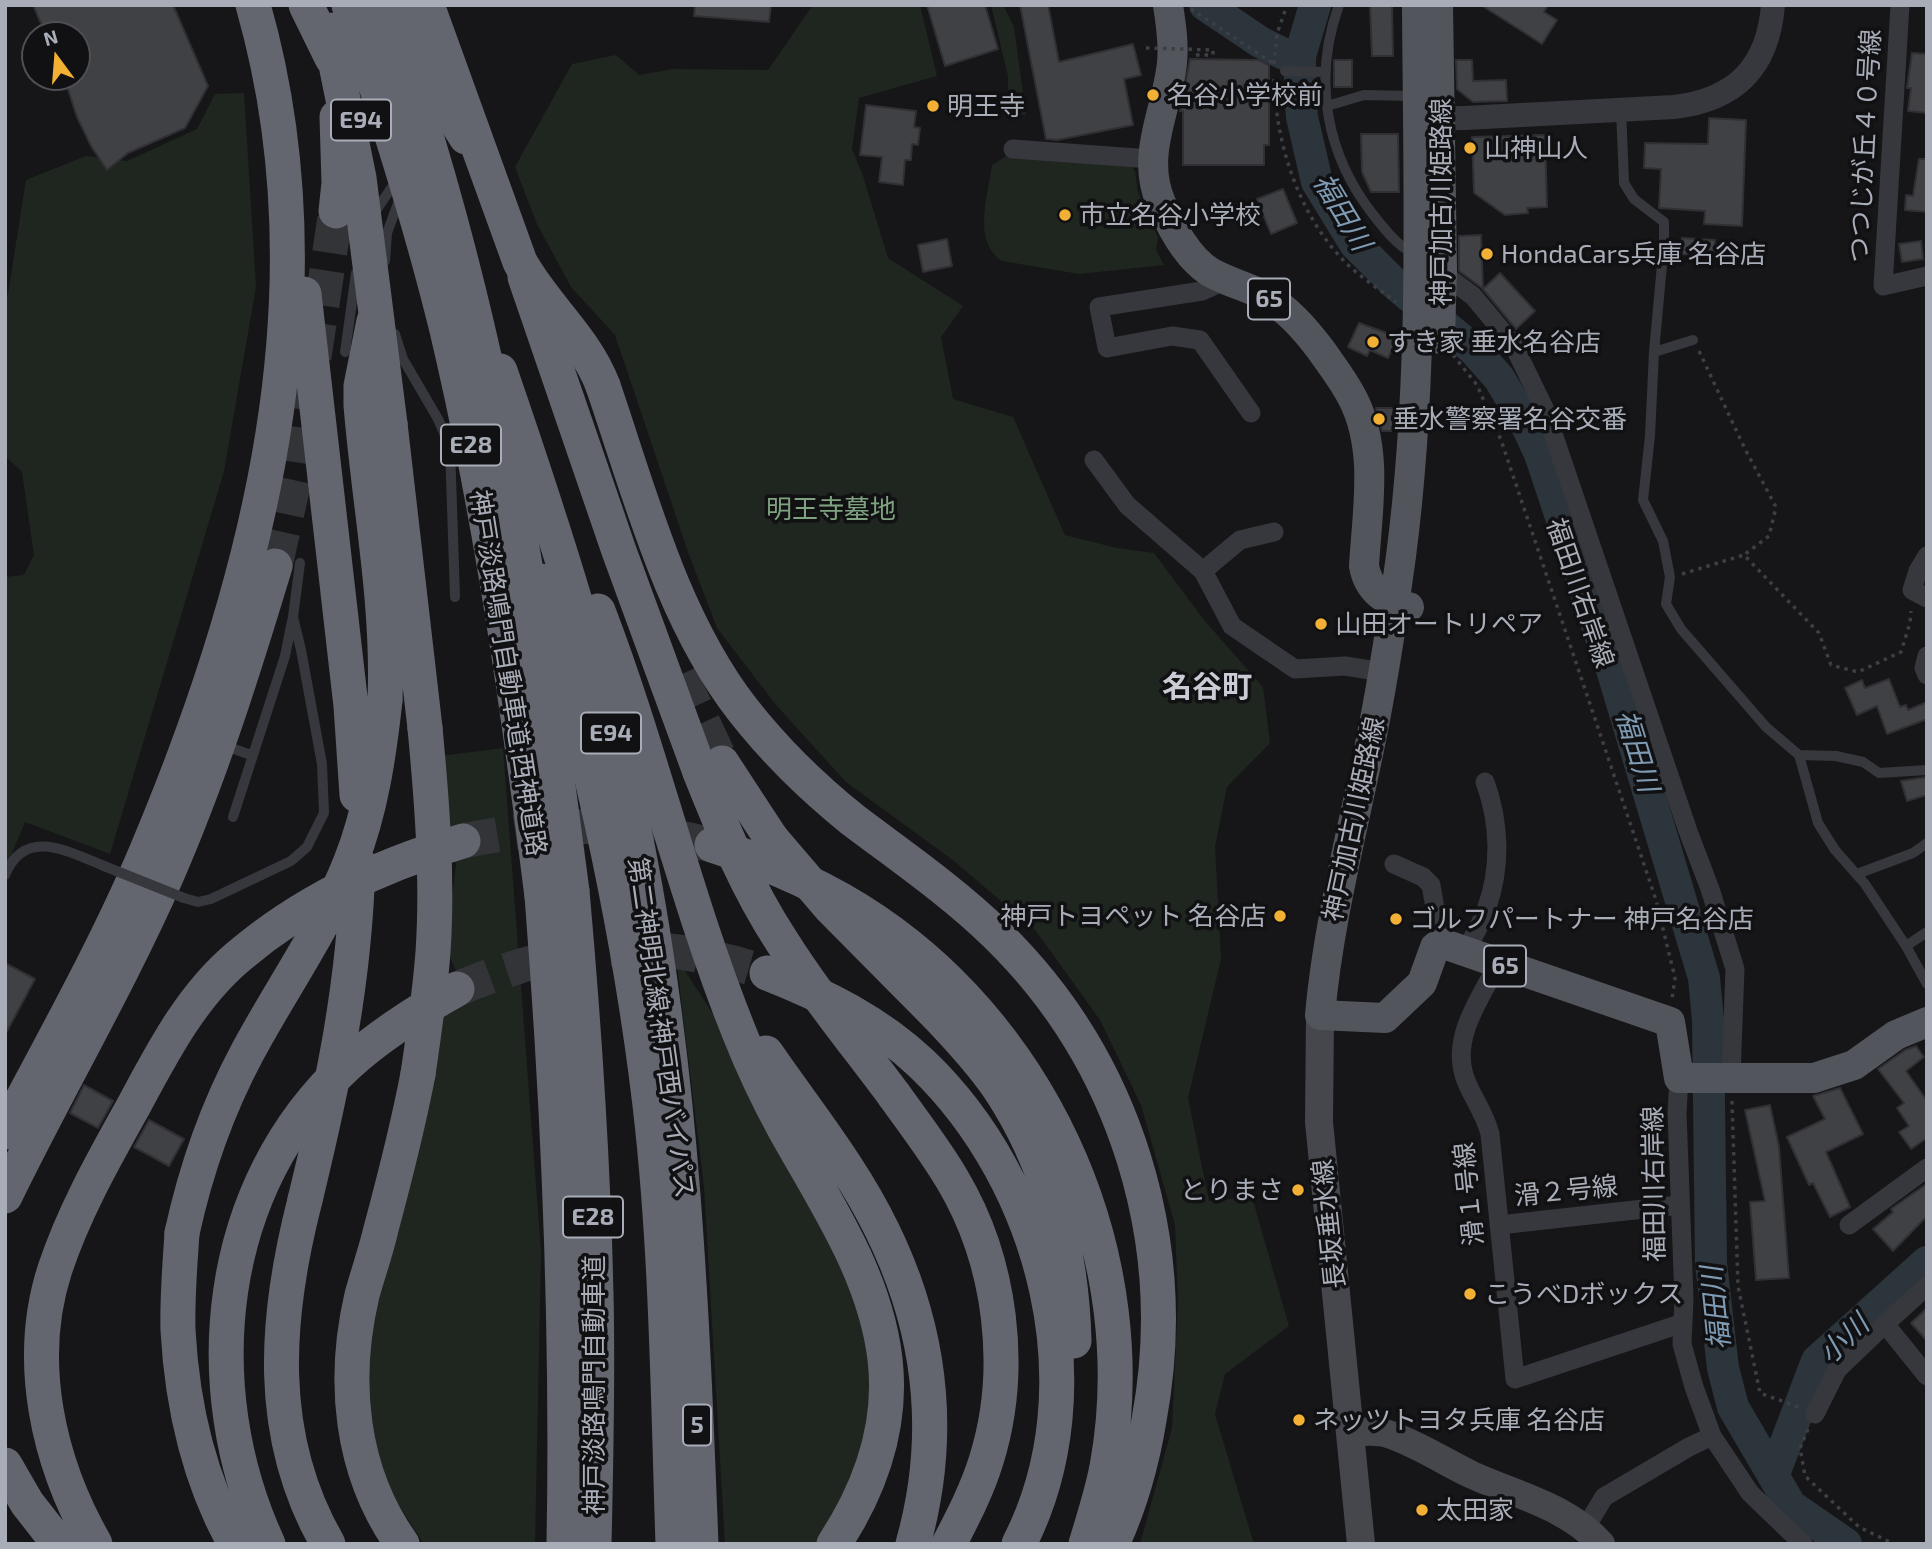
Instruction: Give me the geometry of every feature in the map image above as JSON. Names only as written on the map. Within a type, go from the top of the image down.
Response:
[{"type":"highway","name":"第二神明北線;神戸西バイパス","points":[[306,5],[428,228],[500,373],[580,623],[612,737],[638,850],[660,978],[675,1094],[676,1268]]},
{"type":"highway","points":[[322,5],[334,73],[346,186]]},
{"type":"highway","points":[[235,1544],[210,1489],[193,1436],[183,1382],[178,1328],[183,1233],[196,1174],[226,1096],[247,1052],[312,943],[351,860],[375,775],[385,700],[387,653],[376,425],[384,293],[346,102],[322,5]]},
{"type":"highway","name":"第二神明北線;神戸西バイパス","points":[[334,5],[428,228],[475,384],[518,508],[585,745],[612,862],[634,987],[676,1268]]},
{"type":"highway","name":"神戸淡路鳴門自動車道;西神道路","points":[[349,5],[412,198],[447,332],[557,893]]},
{"type":"highway","name":"神戸淡路鳴門自動車道;西神道路","points":[[383,5],[412,86],[444,201],[476,324],[505,454],[531,601],[557,893]]},
{"type":"highway","points":[[392,5],[481,169],[539,294],[592,359],[655,540],[713,666],[740,706],[771,744],[807,781],[964,904],[1032,971],[1084,1043],[1106,1084],[1138,1168],[1154,1244],[1159,1300],[1158,1358],[1146,1441],[1134,1487],[1112,1544]]},
{"type":"highway","points":[[427,5],[523,260],[619,551],[711,768],[738,862],[779,938],[807,980],[894,1095],[953,1180],[973,1222],[989,1266],[998,1311],[1001,1362],[997,1414],[986,1460],[969,1504],[949,1544]]},
{"type":"highway","points":[[255,10],[296,225],[351,706],[357,795],[357,906],[352,965],[337,1064],[305,1200],[288,1282],[281,1333],[280,1380],[286,1430],[298,1476],[316,1523],[328,1544]]},
{"type":"highway","points":[[5,1132],[98,954],[146,852],[206,695],[230,618],[266,475],[279,400],[289,275],[283,148]]},
{"type":"highway","points":[[500,373],[569,535],[608,637],[717,976],[759,1080],[849,1244],[878,1320],[886,1360],[886,1401],[881,1440],[869,1480],[834,1544]]},
{"type":"highway","points":[[376,425],[425,728],[431,790],[435,890],[433,950],[418,1074],[394,1181],[362,1295],[354,1337],[351,1377],[353,1417],[360,1454],[373,1492],[402,1544]]},
{"type":"highway","points":[[5,1196],[130,955],[171,864],[235,749],[288,565]]},
{"type":"highway","points":[[711,768],[830,907],[970,1051],[999,1088],[1023,1129],[1041,1170],[1067,1258],[1073,1307],[1074,1353],[1069,1402],[1059,1449],[1046,1492],[1020,1544]]},
{"type":"highway","points":[[95,1544],[68,1489],[57,1457],[42,1385],[41,1350],[47,1298],[59,1258],[124,1122],[184,1019],[209,985],[236,958],[288,918],[347,884],[385,866],[463,841]]},
{"type":"highway","points":[[712,845],[772,866],[840,900],[875,920],[916,952],[985,1022],[1013,1058],[1056,1129],[1081,1185],[1096,1230],[1107,1279],[1112,1321],[1112,1418],[1107,1466],[1086,1544]]},
{"type":"highway","name":"神戸淡路鳴門自動車道","points":[[557,893],[551,1009],[564,1296],[564,1544]]},
{"type":"highway","name":"神戸淡路鳴門自動車道","points":[[557,893],[582,1008],[592,1162],[596,1295],[594,1544]]},
{"type":"highway","points":[[695,912],[750,1029],[847,1168],[871,1210],[895,1258],[912,1304],[924,1354],[930,1407],[930,1460],[913,1544]]},
{"type":"highway","points":[[767,973],[848,1009],[888,1035],[921,1063],[979,1129],[1014,1190],[1035,1248],[1049,1304],[1055,1350],[1056,1396],[1040,1491],[1020,1544]]},
{"type":"highway","points":[[268,1544],[246,1491],[234,1448],[226,1397],[225,1346],[229,1297],[238,1250],[254,1202],[275,1158],[296,1125],[332,1080],[376,1040],[411,1015],[457,989]]},
{"type":"highway","name":"5","points":[[673,1544],[676,1268]]},
{"type":"highway","name":"5","points":[[676,1268],[701,1544]]},
{"type":"highway","points":[[5,1465],[27,1503],[58,1543]]},
{"type":"highway","points":[[5,1478],[23,1506],[58,1543]]},
{"type":"main road","name":"65","points":[[1168,5],[1172,65],[1154,138],[1152,159],[1156,193],[1177,234],[1202,266],[1282,307],[1307,332],[1353,399],[1363,424],[1368,457],[1364,566],[1366,577],[1373,589],[1403,606]]},
{"type":"main road","name":"神戸加古川姫路線","points":[[1329,1015],[1335,909],[1383,672],[1403,606],[1425,508],[1437,339],[1431,263],[1426,110],[1417,5]]},
{"type":"main road","name":"神戸加古川姫路線","points":[[1426,110],[1438,5]]},
{"type":"main road","name":"神戸加古川姫路線","points":[[1329,1015],[1393,727],[1403,606]]},
{"type":"main road","points":[[1329,1015],[1385,1018],[1422,983],[1435,947],[1453,947]]},
{"type":"main road","name":"65","points":[[1453,947],[1670,1022]]},
{"type":"main road","name":"長坂垂水線","points":[[1329,1015],[1319,1122],[1360,1432],[1381,1544]]},
{"type":"main road","points":[[1670,1022],[1679,1078],[1814,1078],[1854,1065],[1896,1035],[1927,1023]]},
{"type":"main road","points":[[1360,1432],[1387,1434],[1569,1517],[1594,1535]]},
{"type":"main road","name":"長坂垂水線","points":[[1360,1432],[1362,1544]]},
{"type":"street","points":[[1621,109],[1684,100],[1715,85],[1730,72],[1751,40],[1758,5]]},
{"type":"street","points":[[1426,110],[1465,118],[1696,104],[1716,98],[1732,89],[1746,76],[1764,46],[1773,5]]},
{"type":"street","name":"つつじが丘４０号線","points":[[1900,5],[1883,286],[1927,276]]},
{"type":"street","points":[[1013,149],[1152,159]]},
{"type":"street","points":[[1431,263],[1473,296],[1513,344],[1545,410],[1735,969],[1731,1076]]},
{"type":"street","points":[[1226,280],[1202,292],[1099,307],[1107,348],[1172,336],[1200,340],[1251,413]]},
{"type":"street","points":[[1094,460],[1127,505],[1203,571],[1232,626],[1295,669],[1345,666],[1383,672]]},
{"type":"street","points":[[1203,571],[1240,540],[1274,532]]},
{"type":"street","points":[[1919,594],[1918,571],[1927,556]]},
{"type":"street","points":[[1927,656],[1924,668],[1927,675]]},
{"type":"street","points":[[1453,947],[1487,910],[1496,873],[1497,832],[1492,799],[1485,782]]},
{"type":"street","name":"神戸加古川姫路線","points":[[1394,864],[1423,877],[1431,886],[1453,947]]},
{"type":"street","name":"滑１号線","points":[[1497,964],[1469,1019],[1461,1051],[1464,1075],[1485,1115],[1490,1134],[1515,1380],[1683,1323]]},
{"type":"street","name":"福田川右岸線","points":[[1679,1078],[1677,1113],[1682,1344],[1712,1436],[1750,1493],[1803,1544]]},
{"type":"street","points":[[1849,1225],[1927,1168]]},
{"type":"street","name":"滑２号線","points":[[1499,1225],[1681,1205]]},
{"type":"street","points":[[1815,1413],[1837,1370],[1927,1286]]},
{"type":"street","points":[[1885,1324],[1926,1375]]},
{"type":"street","points":[[1594,1535],[1604,1497],[1712,1436]]},
{"type":"lane","points":[[343,5],[397,114]]},
{"type":"lane","points":[[1339,5],[1325,72],[1331,136],[1358,195],[1398,243],[1431,263]]},
{"type":"lane","points":[[413,138],[423,84],[419,54]]},
{"type":"lane","points":[[1285,71],[1325,72]]},
{"type":"lane","points":[[1327,106],[1364,95],[1426,110]]},
{"type":"lane","points":[[1621,109],[1624,183],[1634,200],[1664,222],[1650,436],[1643,500],[1663,541],[1670,577],[1666,604],[1681,629],[1766,727],[1799,755],[1818,823],[1906,946],[1927,984]]},
{"type":"lane","points":[[386,144],[399,137],[438,142]]},
{"type":"lane","points":[[345,352],[360,250],[371,220],[412,159],[387,233],[384,293],[403,359],[438,419],[450,447],[454,597]]},
{"type":"lane","points":[[1654,352],[1693,340]]},
{"type":"lane","points":[[5,875],[12,861],[20,853],[43,845],[52,846],[198,902],[211,900],[291,861],[307,847],[324,813],[322,764],[293,617],[288,565]]},
{"type":"lane","points":[[233,817],[235,749],[285,656],[293,617]]},
{"type":"lane","points":[[1799,755],[1836,756],[1863,762],[1879,774],[1927,770]]},
{"type":"lane","points":[[1857,874],[1904,857],[1927,844]]},
{"type":"lane","points":[[1906,946],[1927,932]]},
{"type":"path","points":[[1185,5],[1274,64]]},
{"type":"path","points":[[1275,57],[1277,34],[1287,5]]},
{"type":"path","points":[[1146,48],[1213,50],[1213,55],[1192,55]]},
{"type":"path","points":[[1274,71],[1275,99],[1289,170],[1306,206],[1321,233],[1346,262],[1397,303]]},
{"type":"path","name":"福田川右岸線","points":[[1437,339],[1477,385],[1501,440],[1656,900],[1675,978],[1670,1022]]},
{"type":"path","points":[[1670,577],[1744,555],[1769,536],[1776,507],[1693,340]]},
{"type":"path","points":[[1744,555],[1819,634],[1831,665],[1858,672],[1900,652],[1910,623]]},
{"type":"path","points":[[1731,1076],[1738,1286],[1760,1393],[1815,1413],[1800,1448],[1805,1476],[1859,1527],[1894,1544]]},
{"type":"green space","name":"明王寺墓地","points":[[813,5],[920,5],[937,76],[859,98],[852,149],[888,258],[963,306],[941,337],[953,399],[1013,417],[1065,535],[1117,548],[1154,553],[1204,620],[1263,687],[1270,743],[1227,787],[1215,847],[1221,959],[1188,1098],[1209,1201],[1252,1197],[1289,1326],[1225,1374],[1215,1414],[1254,1544],[1140,1544],[1172,1428],[1178,1301],[1175,1225],[1141,1105],[1100,1020],[1036,931],[954,861],[846,782],[776,705],[717,628],[688,552],[615,335],[571,287],[537,224],[515,167],[572,64],[616,55],[639,75],[673,69],[768,70]]},
{"type":"green space","points":[[991,5],[1003,5],[1014,27],[1026,115],[1008,114],[1008,76]]},
{"type":"green space","points":[[244,93],[256,287],[224,471],[110,854],[25,822],[5,870],[5,577],[24,575],[34,555],[22,472],[5,456],[5,298],[8,294],[26,180],[86,156],[127,161],[197,129],[215,94]]},
{"type":"green space","name":"市立名谷小学校","points":[[1008,155],[1129,164],[1135,171],[1138,192],[1158,238],[1156,250],[1164,265],[1079,274],[1002,261],[987,242],[984,217],[992,165]]},
{"type":"green space","points":[[503,748],[541,1251],[535,1544],[424,1544],[392,1495],[371,1438],[365,1378],[374,1303],[437,1020],[470,1001],[446,949],[456,864],[440,756]]},
{"type":"green space","points":[[676,957],[717,1020],[861,1304],[874,1387],[866,1445],[818,1544],[725,1544],[704,1187]]},
{"type":"building","points":[[33,5],[173,5],[208,86],[185,128],[128,153],[107,170],[91,146],[69,91],[91,91],[91,21],[40,21]]},
{"type":"building","points":[[695,5],[771,5],[769,22],[694,16]]},
{"type":"building","points":[[927,5],[985,5],[998,49],[945,66]]},
{"type":"building","points":[[1020,5],[1048,5],[1059,62],[1133,44],[1141,75],[1124,79],[1133,125],[1057,140],[1046,139]]},
{"type":"building","points":[[1370,5],[1392,5],[1393,56],[1372,56]]},
{"type":"building","points":[[1481,5],[1548,5],[1544,12],[1557,20],[1542,44]]},
{"type":"building","points":[[1912,53],[1927,54],[1927,113],[1908,111],[1911,88],[1907,88]]},
{"type":"building","points":[[1190,59],[1259,60],[1269,65],[1269,145],[1264,145],[1264,165],[1183,165],[1183,111],[1180,111]]},
{"type":"building","points":[[1334,60],[1352,60],[1352,87],[1334,87]]},
{"type":"building","points":[[1456,60],[1472,60],[1473,81],[1506,80],[1507,101],[1473,102],[1457,89]]},
{"type":"building","points":[[866,105],[916,111],[914,127],[920,128],[918,145],[912,144],[911,160],[905,160],[903,185],[879,182],[882,157],[860,155]]},
{"type":"building","points":[[1709,118],[1746,120],[1742,226],[1704,224],[1705,211],[1659,208],[1661,169],[1644,168],[1645,143],[1708,144]]},
{"type":"building","points":[[1361,134],[1398,134],[1399,192],[1371,192],[1362,172]]},
{"type":"building","points":[[1545,135],[1547,207],[1527,208],[1528,213],[1505,215],[1474,193],[1472,137]]},
{"type":"building","points":[[1919,159],[1927,159],[1927,212],[1905,210],[1906,195],[1913,196]]},
{"type":"building","points":[[1283,189],[1297,223],[1271,234],[1257,199]]},
{"type":"building","points":[[1481,235],[1483,289],[1500,273],[1535,311],[1516,329],[1482,288],[1459,271],[1459,236]]},
{"type":"building","points":[[1682,238],[1715,240],[1714,256],[1681,254]]},
{"type":"building","points":[[947,239],[952,266],[923,272],[918,245]]},
{"type":"building","points":[[1921,241],[1923,259],[1902,262],[1899,244]]},
{"type":"building","name":"すき家 垂水名谷店","points":[[1359,323],[1398,337],[1388,358],[1370,350],[1367,356],[1348,347]]},
{"type":"building","points":[[1376,408],[1394,408],[1394,431],[1382,431]]},
{"type":"building","points":[[1889,679],[1900,707],[1906,705],[1908,710],[1927,702],[1927,719],[1887,734],[1877,706],[1857,715],[1845,688],[1862,680],[1865,688]]},
{"type":"building","points":[[1927,777],[1927,795],[1907,801],[1901,781]]},
{"type":"building","points":[[5,963],[35,979],[5,1035]]},
{"type":"building","points":[[1916,1046],[1924,1057],[1906,1071],[1927,1101],[1927,1138],[1911,1149],[1899,1132],[1909,1126],[1897,1108],[1904,1103],[1878,1069],[1905,1050]]},
{"type":"building","points":[[84,1085],[113,1101],[98,1128],[70,1113]]},
{"type":"building","points":[[1840,1088],[1863,1134],[1826,1152],[1850,1207],[1830,1217],[1813,1183],[1809,1185],[1787,1137],[1825,1119],[1813,1096]]},
{"type":"building","points":[[1770,1105],[1779,1147],[1789,1278],[1756,1280],[1750,1202],[1765,1201],[1745,1110]]},
{"type":"building","points":[[149,1120],[184,1139],[169,1166],[134,1147]]},
{"type":"building","points":[[1925,1185],[1927,1216],[1893,1251],[1873,1229],[1893,1212],[1891,1209]]},
{"type":"building","points":[[1927,1308],[1927,1341],[1911,1323]]},
{"type":"waterway","points":[[1205,5],[1260,42],[1284,54],[1300,56]]},
{"type":"waterway","name":"福田川","points":[[1315,5],[1300,56],[1300,91],[1302,117],[1317,182],[1355,244],[1395,284],[1474,350],[1499,378],[1540,454],[1613,673],[1704,978],[1708,1020],[1711,1263],[1723,1368],[1733,1407],[1791,1506],[1846,1544]]},
{"type":"waterway","name":"小川","points":[[1774,1474],[1817,1361],[1927,1262]]},
{"type":"tunnel","points":[[275,566],[298,463],[336,211]]},
{"type":"tunnel","points":[[680,675],[722,763]]},
{"type":"tunnel","points":[[463,841],[542,829],[600,827],[643,831],[712,845]]},
{"type":"tunnel","points":[[457,989],[537,961],[610,949],[685,953],[767,973]]},
{"type":"place","name":"名谷小学校前","points":[[1153,95]]},
{"type":"place","name":"明王寺","points":[[933,106]]},
{"type":"place","name":"山神山人","points":[[1470,148]]},
{"type":"place","name":"市立名谷小学校","points":[[1065,215]]},
{"type":"place","name":"HondaCars兵庫 名谷店","points":[[1487,254]]},
{"type":"place","name":"すき家 垂水名谷店","points":[[1373,342]]},
{"type":"place","name":"垂水警察署名谷交番","points":[[1379,419]]},
{"type":"place","name":"山田オートリペア","points":[[1321,624]]},
{"type":"place","name":"神戸トヨペット 名谷店","points":[[1280,916]]},
{"type":"place","name":"ゴルフパートナー 神戸名谷店","points":[[1396,919]]},
{"type":"place","name":"とりまさ","points":[[1298,1190]]},
{"type":"place","name":"こうべDボックス","points":[[1470,1294]]},
{"type":"place","name":"ネッツトヨタ兵庫 名谷店","points":[[1299,1420]]},
{"type":"place","name":"太田家","points":[[1422,1510]]},
{"type":"district","name":"名谷町","points":[[1207,687]]}]
